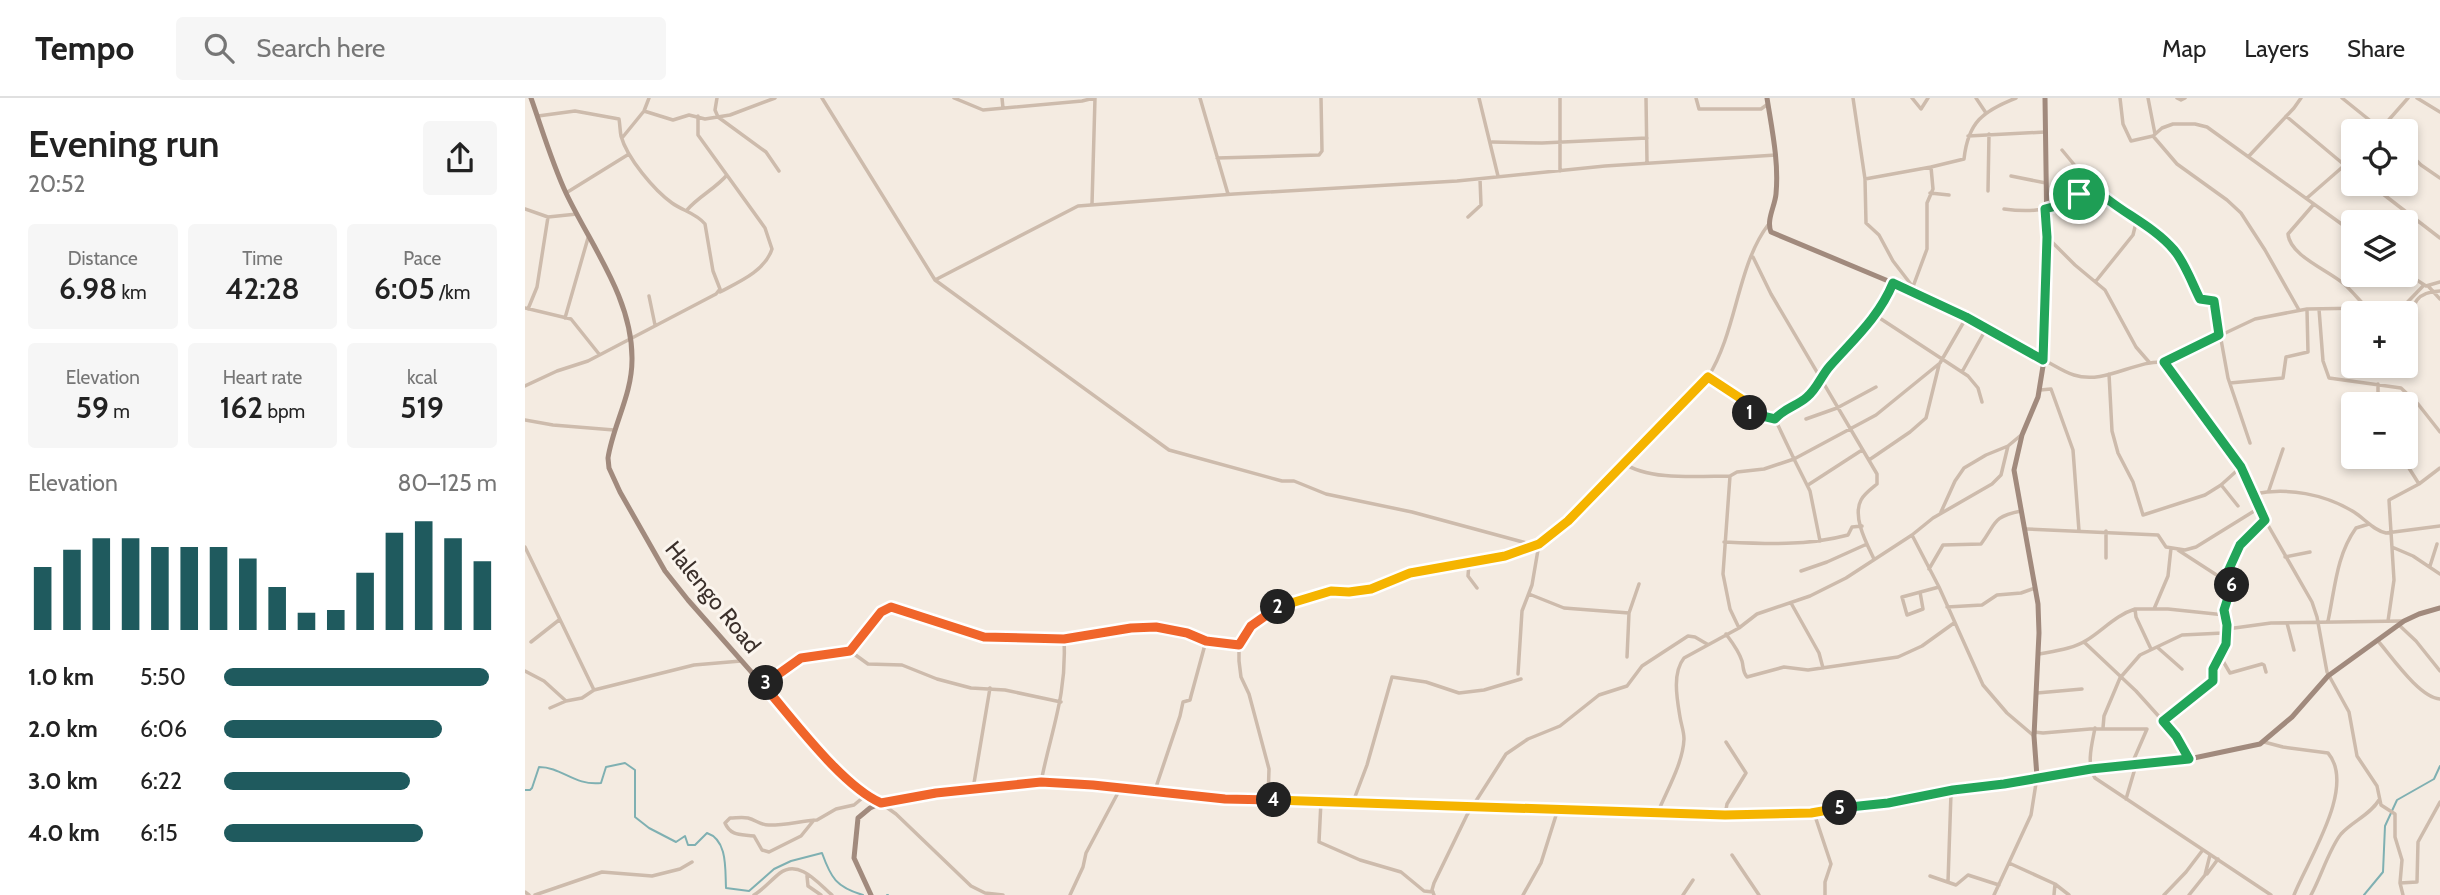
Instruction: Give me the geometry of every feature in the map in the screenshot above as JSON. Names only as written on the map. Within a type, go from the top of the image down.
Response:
[{"type":"street","name":"Halengo Road","points":[[531,98],[566,194],[611,278],[631,338],[632,362],[628,389],[608,458],[609,468],[620,492],[665,571],[828,759],[866,795],[881,803]]},
{"type":"street","points":[[622,138],[644,111],[649,98]]},
{"type":"street","points":[[717,98],[715,110],[718,117],[766,152],[779,171]]},
{"type":"street","points":[[644,111],[673,120],[684,115],[705,119],[730,115],[775,98]]},
{"type":"street","points":[[822,98],[935,280],[1075,380],[1150,438],[1175,453],[1282,481],[1294,481],[1326,494],[1420,514],[1538,545]]},
{"type":"street","points":[[954,98],[983,110],[1070,103],[1095,98],[1092,205]]},
{"type":"street","points":[[1002,98],[1003,108]]},
{"type":"street","points":[[1200,98],[1228,194]]},
{"type":"street","points":[[1217,158],[1319,155],[1322,151],[1321,98]]},
{"type":"street","points":[[1479,98],[1492,142],[1498,176]]},
{"type":"street","points":[[1560,98],[1560,170]]},
{"type":"street","points":[[1646,98],[1647,163]]},
{"type":"street","points":[[1696,98],[1699,109],[1761,109],[1767,101]]},
{"type":"street","points":[[1853,98],[1865,179],[1866,223],[1879,235],[1912,289]]},
{"type":"street","points":[[1912,98],[1921,108],[1928,98]]},
{"type":"street","points":[[1976,98],[1986,113]]},
{"type":"street","points":[[1865,179],[1963,159],[1964,145],[1980,117],[2016,98]]},
{"type":"street","points":[[1994,895],[2033,810],[2037,777],[2034,734],[2039,654],[2038,604],[2014,470],[2022,435],[2040,390],[2043,360],[2047,237],[2045,98]]},
{"type":"street","points":[[2120,98],[2120,115],[2131,141],[2154,135],[2173,124],[2207,127],[2341,224]]},
{"type":"street","points":[[2148,98],[2154,135],[2177,164],[2211,187],[2241,213],[2299,310]]},
{"type":"street","points":[[2177,98],[2185,98]]},
{"type":"street","points":[[2249,156],[2301,98]]},
{"type":"street","points":[[2342,98],[2367,119]]},
{"type":"street","points":[[2391,119],[2408,98]]},
{"type":"street","points":[[2417,98],[2440,111]]},
{"type":"street","points":[[1268,800],[1269,769],[1249,694],[1241,677],[1239,645],[1251,626],[1280,606],[1331,591],[1371,589],[1410,573],[1505,556],[1538,545],[1568,521],[1708,377],[1720,355],[1752,255],[1768,225],[1776,195],[1776,155],[1767,101]]},
{"type":"street","points":[[538,116],[575,111],[613,117],[620,121],[622,138],[629,154],[653,186],[670,202],[701,220],[708,230],[713,271],[719,292]]},
{"type":"street","points":[[525,386],[599,355],[744,279],[763,264],[772,249],[765,228],[698,135],[698,116]]},
{"type":"street","points":[[2286,116],[2341,164]]},
{"type":"street","points":[[1968,136],[2045,132]]},
{"type":"street","points":[[1988,191],[1989,134]]},
{"type":"street","points":[[1492,142],[1647,138]]},
{"type":"street","points":[[2062,150],[2091,185],[2116,208],[2137,219],[2175,251],[2200,299],[2214,301],[2229,383],[2250,443]]},
{"type":"street","points":[[566,194],[629,154]]},
{"type":"street","points":[[935,280],[1078,206],[1228,194],[1480,180],[1560,170],[1776,155]]},
{"type":"street","points":[[2418,162],[2440,178]]},
{"type":"street","points":[[1912,289],[1927,249],[1927,203],[1933,186],[1931,167]]},
{"type":"street","points":[[2307,198],[2341,170]]},
{"type":"street","points":[[687,210],[727,175]]},
{"type":"street","points":[[2011,176],[2046,183]]},
{"type":"street","points":[[1468,217],[1481,205],[1480,180]]},
{"type":"street","points":[[2004,209],[2033,212],[2060,205],[2091,185]]},
{"type":"street","points":[[1930,193],[1949,195]]},
{"type":"street","points":[[2386,196],[2440,238]]},
{"type":"street","points":[[2314,204],[2287,234],[2288,239],[2300,254],[2336,278],[2360,301]]},
{"type":"street","points":[[525,209],[548,218],[578,214]]},
{"type":"street","points":[[548,218],[539,277],[527,309],[565,318],[576,324],[599,355]]},
{"type":"street","points":[[2096,282],[2133,235],[2137,219]]},
{"type":"street","points":[[1768,225],[1775,235],[1912,289],[2078,376],[2109,374],[2149,362],[2164,362],[2255,319],[2282,316],[2307,309],[2341,309]]},
{"type":"street","points":[[565,318],[589,236]]},
{"type":"street","points":[[2047,237],[2109,295],[2136,347],[2149,362]]},
{"type":"street","points":[[1752,255],[1771,294],[1837,408],[1852,428],[1878,479],[1877,484],[1863,496],[1859,504],[1859,520],[1874,559]]},
{"type":"street","points":[[2418,281],[2437,291],[2440,299]]},
{"type":"street","points":[[2410,301],[2426,286],[2440,282]]},
{"type":"street","points":[[1708,377],[1743,400],[1753,415],[1775,419],[1814,390],[1821,378],[1875,316],[1893,283]]},
{"type":"street","points":[[2418,301],[2426,292],[2437,291]]},
{"type":"street","points":[[649,296],[655,325]]},
{"type":"street","points":[[2229,383],[2283,378],[2286,357],[2308,352],[2307,309]]},
{"type":"street","points":[[2319,309],[2323,361],[2327,375],[2336,379],[2404,390],[2440,432]]},
{"type":"street","points":[[1875,316],[1941,361],[1962,372],[1974,382],[1982,402]]},
{"type":"street","points":[[1869,460],[1926,418],[1941,361],[1966,317]]},
{"type":"street","points":[[1962,372],[1986,329]]},
{"type":"street","points":[[1625,463],[1652,474],[1730,476],[1794,459],[1876,415],[1941,361]]},
{"type":"street","points":[[2164,362],[2241,467],[2265,520],[2312,602],[2328,676],[2349,712],[2357,756],[2377,786],[2382,806],[2392,811],[2397,819],[2395,837],[2402,860],[2400,883],[2403,895]]},
{"type":"street","points":[[2109,374],[2112,431],[2118,453],[2133,482],[2142,513],[2147,515],[2205,495],[2241,467]]},
{"type":"street","points":[[2378,384],[2378,392]]},
{"type":"street","points":[[1806,419],[1837,408],[1876,387]]},
{"type":"street","points":[[2040,390],[2051,389],[2071,440],[2078,492],[2079,531]]},
{"type":"street","points":[[1775,419],[1808,485],[1820,541]]},
{"type":"street","points":[[525,420],[616,430]]},
{"type":"street","points":[[1940,513],[1964,468],[2008,446],[2022,435]]},
{"type":"street","points":[[1658,812],[1675,770],[1684,738],[1677,692],[1677,670],[1684,657],[1739,628],[1757,614],[1828,587],[1940,513],[1956,507],[1998,480],[2008,446]]},
{"type":"street","points":[[2269,491],[2283,449]]},
{"type":"street","points":[[1808,485],[1862,450]]},
{"type":"street","points":[[2388,621],[2394,580],[2390,498],[2419,484],[2440,468]]},
{"type":"street","points":[[2410,469],[2419,484]]},
{"type":"street","points":[[1730,476],[1723,573],[1730,609],[1739,628]]},
{"type":"street","points":[[2221,485],[2238,506]]},
{"type":"street","points":[[2254,494],[2269,491],[2316,496],[2350,510],[2378,531],[2391,533],[2440,526]]},
{"type":"street","points":[[2026,529],[2158,535],[2163,544],[2171,548],[2192,550],[2259,508]]},
{"type":"street","points":[[1929,569],[1943,545],[1981,544],[1999,518],[2021,511]]},
{"type":"street","points":[[2225,578],[2240,545],[2265,520]]},
{"type":"street","points":[[2328,621],[2337,568],[2350,537],[2356,528],[2369,524]]},
{"type":"street","points":[[1724,542],[1775,544],[1820,541],[1848,535],[1855,526],[1862,526]]},
{"type":"street","points":[[2106,531],[2106,558]]},
{"type":"street","points":[[1912,534],[1983,685],[2001,707],[2034,734],[2095,728],[2147,729],[2134,759],[2136,765],[2126,799]]},
{"type":"street","points":[[1801,571],[1867,544]]},
{"type":"street","points":[[2430,566],[2437,544]]},
{"type":"street","points":[[1518,674],[1523,611],[1538,545]]},
{"type":"street","points":[[525,547],[594,690]]},
{"type":"street","points":[[2392,547],[2413,555],[2440,574]]},
{"type":"street","points":[[2154,608],[2168,576],[2171,548]]},
{"type":"street","points":[[2163,721],[2212,683],[2213,669],[2226,644],[2225,606],[2232,588],[2225,578],[2178,550]]},
{"type":"street","points":[[2285,557],[2309,552]]},
{"type":"street","points":[[1469,564],[1468,576],[1476,588]]},
{"type":"street","points":[[1627,657],[1629,613],[1639,584]]},
{"type":"street","points":[[1920,592],[1923,609],[1907,615],[1901,598],[1920,592],[1939,587]]},
{"type":"street","points":[[1947,607],[1982,605],[1997,595],[2021,593],[2035,588]]},
{"type":"street","points":[[1529,594],[1564,608],[1629,613]]},
{"type":"street","points":[[1791,603],[1818,653],[1823,668]]},
{"type":"street","points":[[764,686],[801,658],[850,651],[881,612],[891,607],[984,637],[1064,639],[1131,628],[1156,627],[1187,633],[1206,641],[1239,645]]},
{"type":"street","points":[[2039,654],[2084,642],[2108,623],[2135,609],[2154,608],[2225,615]]},
{"type":"street","points":[[871,895],[856,863],[854,850],[858,818],[870,808],[881,803],[936,793],[1041,782],[1077,783],[1225,799],[1725,815],[1814,813],[2091,769],[2189,759],[2264,741],[2292,717],[2328,676],[2401,623],[2440,608]]},
{"type":"street","points":[[2135,609],[2151,649]]},
{"type":"street","points":[[531,642],[560,619]]},
{"type":"street","points":[[2103,728],[2104,716],[2120,678],[2135,659],[2182,635],[2196,636],[2287,622],[2388,621],[2401,623],[2440,671]]},
{"type":"street","points":[[2287,622],[2294,650]]},
{"type":"street","points":[[1726,634],[1742,662],[1742,671],[1746,677],[1784,667],[1808,670],[1898,657],[1922,646],[1954,623]]},
{"type":"street","points":[[1321,801],[1319,842],[1364,862],[1401,872],[1422,893],[1434,893],[1439,873],[1474,805],[1501,761],[1513,748],[1553,730],[1598,695],[1627,686],[1642,666],[1688,636],[1695,636],[1707,644]]},
{"type":"street","points":[[1041,782],[1048,744],[1061,702],[1064,639]]},
{"type":"street","points":[[1154,792],[1181,716],[1182,702],[1190,699],[1206,641]]},
{"type":"street","points":[[2378,641],[2427,696],[2440,699]]},
{"type":"street","points":[[2084,642],[2136,691],[2163,721],[2176,736],[2189,759]]},
{"type":"street","points":[[2157,647],[2182,669]]},
{"type":"street","points":[[850,651],[868,664],[902,665],[962,686],[990,688],[1061,702]]},
{"type":"street","points":[[2220,656],[2230,673],[2262,664],[2266,672]]},
{"type":"street","points":[[550,708],[582,698],[594,690],[694,665],[741,661]]},
{"type":"street","points":[[525,671],[544,681],[566,701]]},
{"type":"street","points":[[1353,802],[1367,765],[1392,677],[1426,682],[1459,693],[1484,690],[1521,679]]},
{"type":"street","points":[[974,789],[974,775],[990,688]]},
{"type":"street","points":[[2035,693],[2082,689]]},
{"type":"street","points":[[2095,728],[2091,769],[2100,782],[2271,895]]},
{"type":"street","points":[[2264,741],[2283,747],[2328,753],[2335,765],[2337,792],[2323,832],[2294,895]]},
{"type":"street","points":[[1725,815],[1727,804],[1746,774],[1726,742]]},
{"type":"street","points":[[1070,895],[1083,867],[1086,853],[1120,789]]},
{"type":"street","points":[[1948,882],[1951,790]]},
{"type":"street","points":[[814,820],[801,836],[769,852],[762,850],[754,836],[738,835],[728,829],[725,823],[730,818],[748,818],[768,826],[814,820],[836,810],[854,806],[866,795]]},
{"type":"street","points":[[2311,895],[2337,839],[2372,810],[2379,800]]},
{"type":"street","points":[[2400,883],[2417,882],[2418,842],[2440,802]]},
{"type":"street","points":[[881,803],[897,814],[971,886],[1003,895]]},
{"type":"street","points":[[1523,895],[1541,863],[1558,809]]},
{"type":"street","points":[[1814,813],[1831,864],[1825,882],[1825,895]]},
{"type":"street","points":[[2164,895],[2202,851]]},
{"type":"street","points":[[1732,855],[1759,895]]},
{"type":"street","points":[[2205,875],[2210,855]]},
{"type":"street","points":[[2189,895],[2218,859]]},
{"type":"street","points":[[535,895],[596,873],[652,876],[680,869],[692,862]]},
{"type":"street","points":[[2009,863],[2055,884],[2069,895]]},
{"type":"street","points":[[754,895],[786,869],[799,869],[832,895]]},
{"type":"street","points":[[807,874],[807,887],[821,895]]},
{"type":"street","points":[[1930,876],[1957,885],[1968,875],[1999,885]]},
{"type":"street","points":[[1683,895],[1693,880]]},
{"type":"street","points":[[2054,895],[2055,884]]},
{"type":"waterway","points":[[525,790],[532,788],[539,767],[555,770],[583,782],[601,783],[606,767],[625,763],[635,770],[635,817],[649,828],[676,842],[685,836],[688,845],[695,845],[707,833],[714,837],[724,856],[726,888],[749,891],[774,869],[791,861],[822,853],[836,880],[846,889],[863,895]]},
{"type":"waterway","points":[[2364,895],[2383,872],[2385,826],[2397,800],[2434,779],[2440,766]]},
{"type":"route","points":[[2091,185],[2116,208],[2145,225],[2175,251],[2200,299],[2214,301],[2219,335],[2164,362],[2241,467],[2265,520],[2240,545],[2225,578],[2232,585],[2224,610],[2227,625],[2226,644],[2213,669],[2212,683],[2163,721],[2187,751],[2189,759],[2091,769],[1888,803],[1797,814],[1725,815],[1474,805],[1247,800],[1062,782],[936,793],[881,803],[852,784],[764,686],[796,660],[850,651],[881,612],[891,607],[984,637],[1064,639],[1131,628],[1156,627],[1187,633],[1206,641],[1239,645],[1251,626],[1280,606],[1331,591],[1371,589],[1410,573],[1469,564],[1522,551],[1548,539],[1568,521],[1708,377],[1743,400],[1749,412],[1759,417],[1775,419],[1806,398],[1829,367],[1863,332],[1889,294],[1893,283],[1966,317],[2043,360],[2047,237],[2045,209],[2060,205],[2079,194],[2091,185]]}]
